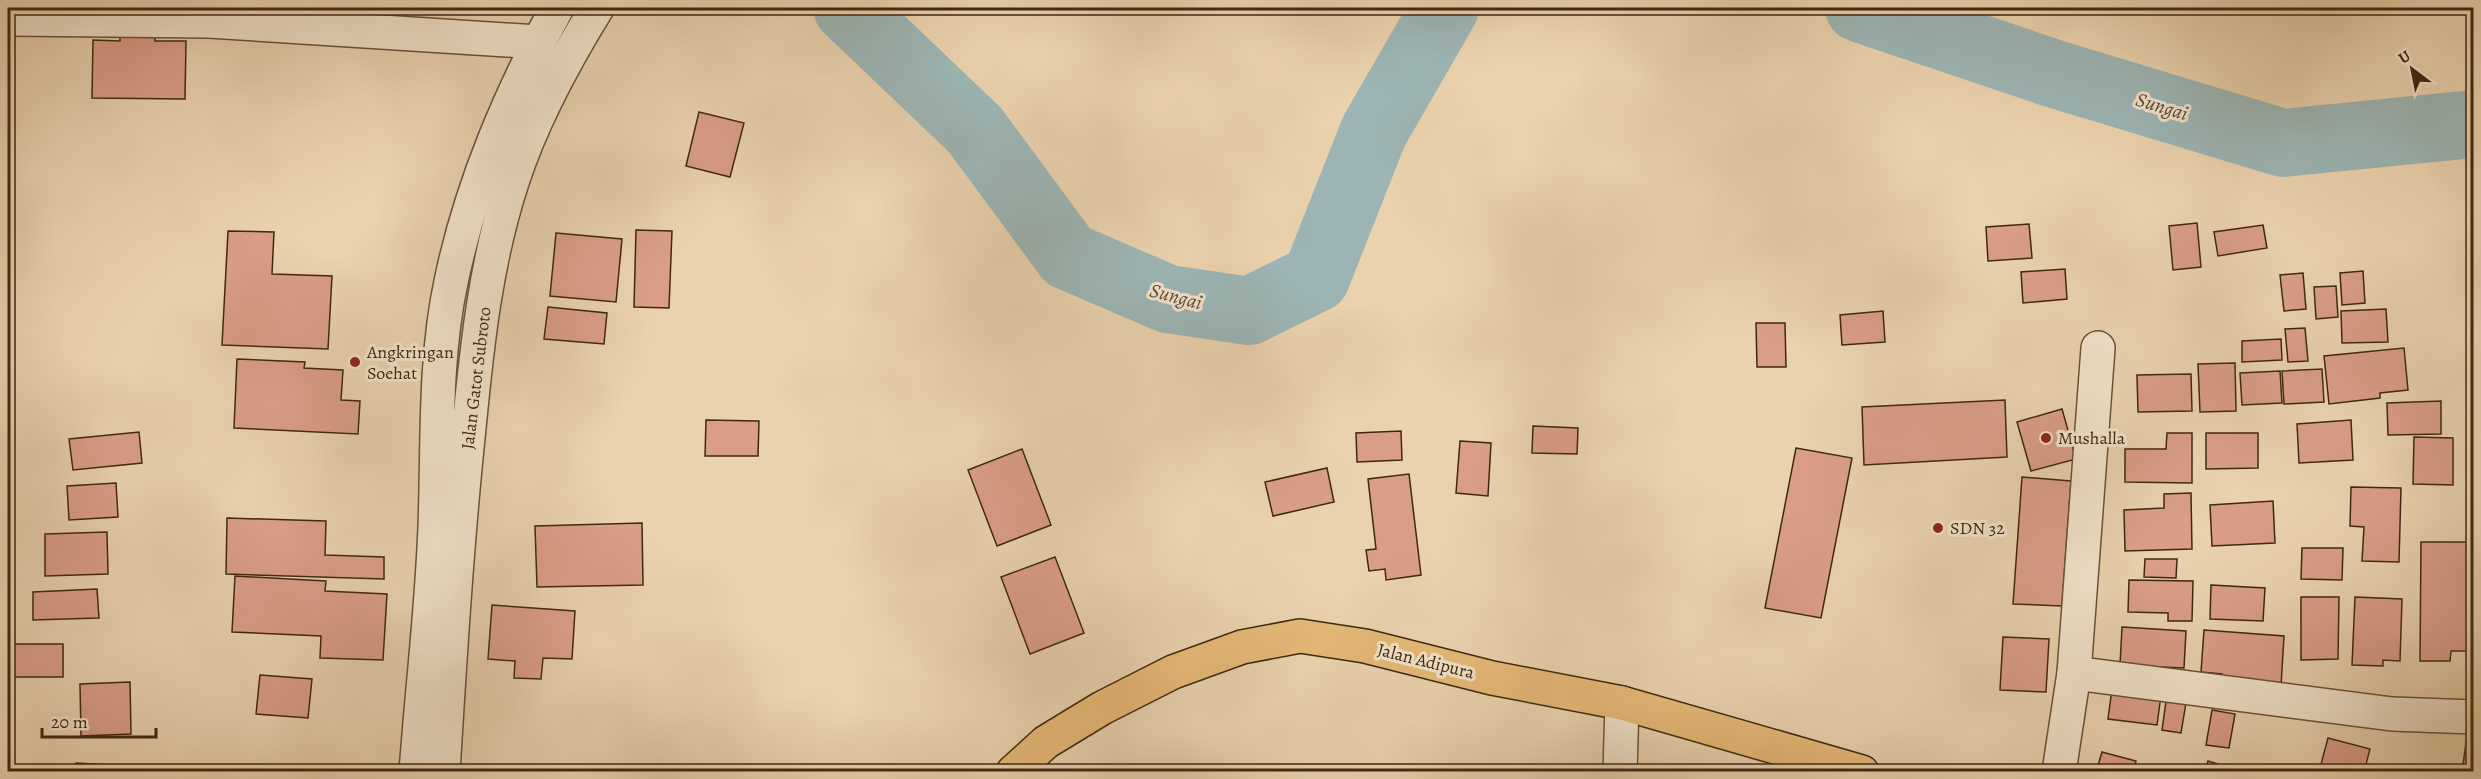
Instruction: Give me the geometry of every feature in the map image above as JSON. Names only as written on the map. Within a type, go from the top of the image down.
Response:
[{"type":"highway","name":"Jalan Adipura","points":[[1013,771],[1046,742],[1102,708],[1173,672],[1242,647],[1300,636],[1365,646],[1492,678],[1622,704],[1862,771]]},
{"type":"street","name":"Jalan Gatot Subroto","points":[[443,771],[446,537],[441,359],[450,283],[474,192],[513,93],[557,8]]},
{"type":"street","name":"Jalan Gatot Subroto","points":[[416,771],[446,537],[493,252],[512,183],[533,123],[597,8]]},
{"type":"street","points":[[8,19],[208,21],[538,42]]},
{"type":"street","points":[[2059,771],[2074,673],[2098,348]]},
{"type":"street","points":[[2074,673],[2392,714],[2474,717]]},
{"type":"street","points":[[1620,771],[1622,704]]},
{"type":"building","points":[[120,27],[155,28],[155,41],[186,41],[185,99],[92,98],[93,40],[120,41]]},
{"type":"building","points":[[699,112],[744,123],[730,177],[686,166]]},
{"type":"building","points":[[2197,223],[2201,267],[2173,270],[2169,226]]},
{"type":"building","points":[[2029,224],[2032,258],[1988,261],[1986,227]]},
{"type":"building","points":[[2263,225],[2267,248],[2218,256],[2214,232]]},
{"type":"building","points":[[636,230],[672,231],[669,308],[634,307]]},
{"type":"building","points":[[228,231],[274,232],[272,274],[332,276],[328,349],[222,345]]},
{"type":"building","points":[[556,233],[622,239],[616,302],[550,296]]},
{"type":"building","points":[[2065,269],[2067,299],[2023,303],[2021,272]]},
{"type":"building","points":[[2363,271],[2365,303],[2342,305],[2340,273]]},
{"type":"building","points":[[2303,273],[2306,309],[2284,311],[2280,275]]},
{"type":"building","points":[[2336,286],[2338,317],[2316,319],[2314,287]]},
{"type":"building","points":[[548,307],[607,313],[604,344],[544,339]]},
{"type":"building","points":[[2386,309],[2388,342],[2342,343],[2341,311]]},
{"type":"building","points":[[1883,311],[1885,342],[1842,345],[1840,315]]},
{"type":"building","points":[[1756,323],[1785,323],[1786,367],[1757,367]]},
{"type":"building","points":[[2305,328],[2308,361],[2288,362],[2285,329]]},
{"type":"building","points":[[2281,339],[2282,360],[2242,362],[2242,341]]},
{"type":"building","points":[[2404,348],[2408,390],[2380,393],[2380,398],[2329,404],[2324,356]]},
{"type":"building","points":[[237,359],[305,362],[304,368],[343,370],[341,400],[360,401],[358,434],[234,428]]},
{"type":"building","points":[[2235,363],[2236,411],[2200,412],[2198,364]]},
{"type":"building","points":[[2322,369],[2324,402],[2284,404],[2282,371]]},
{"type":"building","points":[[2280,371],[2282,403],[2242,405],[2240,373]]},
{"type":"building","points":[[2191,374],[2192,411],[2138,412],[2137,375]]},
{"type":"building","points":[[2005,400],[2007,457],[1864,465],[1862,407]]},
{"type":"building","points":[[2441,401],[2441,434],[2388,435],[2387,403]]},
{"type":"building","points":[[2062,409],[2076,459],[2031,471],[2017,422]]},
{"type":"building","points":[[706,420],[759,421],[758,456],[705,456]]},
{"type":"building","points":[[2351,420],[2353,460],[2299,463],[2297,424]]},
{"type":"building","points":[[1533,426],[1578,428],[1577,454],[1532,453]]},
{"type":"building","points":[[1401,431],[1402,460],[1357,462],[1356,433]]},
{"type":"building","points":[[139,432],[142,463],[73,470],[69,439]]},
{"type":"building","points":[[2167,433],[2192,433],[2192,483],[2125,482],[2125,449],[2166,449]]},
{"type":"building","points":[[2206,433],[2258,433],[2258,468],[2206,469]]},
{"type":"building","points":[[2414,437],[2453,438],[2453,485],[2413,484]]},
{"type":"building","points":[[1460,441],[1491,443],[1488,496],[1456,493]]},
{"type":"building","points":[[1796,448],[1852,458],[1821,618],[1765,608]]},
{"type":"building","points":[[1022,449],[1051,525],[997,546],[968,470]]},
{"type":"building","points":[[1327,468],[1334,502],[1273,516],[1265,482]]},
{"type":"building","points":[[1409,474],[1421,575],[1386,580],[1385,569],[1369,571],[1366,550],[1376,549],[1368,479]]},
{"type":"building","points":[[2022,477],[2071,481],[2062,606],[2013,604]]},
{"type":"building","points":[[116,483],[118,517],[69,520],[67,486]]},
{"type":"building","points":[[2351,487],[2401,488],[2399,562],[2362,561],[2364,527],[2350,526]]},
{"type":"building","points":[[2191,493],[2192,549],[2125,551],[2124,510],[2164,508],[2164,494]]},
{"type":"building","points":[[2273,501],[2275,543],[2212,546],[2210,505]]},
{"type":"building","points":[[227,518],[326,521],[325,555],[384,557],[384,579],[226,574]]},
{"type":"building","points":[[642,523],[643,585],[537,587],[535,526]]},
{"type":"building","points":[[107,532],[108,574],[45,576],[45,534]]},
{"type":"building","points":[[2421,542],[2474,542],[2474,651],[2451,651],[2450,661],[2420,661]]},
{"type":"building","points":[[2302,548],[2343,548],[2342,580],[2301,579]]},
{"type":"building","points":[[1055,557],[1084,633],[1030,654],[1001,577]]},
{"type":"building","points":[[2145,559],[2177,559],[2176,578],[2144,577]]},
{"type":"building","points":[[235,576],[326,581],[325,591],[387,594],[383,660],[320,658],[321,636],[232,632]]},
{"type":"building","points":[[2129,580],[2193,581],[2192,621],[2168,621],[2168,613],[2128,612]]},
{"type":"building","points":[[2211,585],[2265,588],[2263,621],[2210,619]]},
{"type":"building","points":[[97,589],[99,618],[33,620],[33,592]]},
{"type":"building","points":[[2301,597],[2339,597],[2338,659],[2301,660]]},
{"type":"building","points":[[2355,597],[2402,599],[2400,661],[2383,660],[2383,666],[2352,665]]},
{"type":"building","points":[[492,605],[575,611],[572,659],[543,658],[541,679],[514,678],[515,661],[488,659]]},
{"type":"building","points":[[2122,627],[2186,631],[2184,668],[2120,665]]},
{"type":"building","points":[[2204,630],[2284,636],[2281,686],[2221,681],[2222,674],[2201,672]]},
{"type":"building","points":[[2003,637],[2049,639],[2046,692],[2000,690]]},
{"type":"building","points":[[8,644],[63,644],[63,677],[8,677]]},
{"type":"building","points":[[260,675],[312,679],[308,718],[256,714]]},
{"type":"building","points":[[130,682],[131,734],[81,736],[80,684]]},
{"type":"building","points":[[2112,689],[2161,695],[2157,725],[2108,719]]},
{"type":"building","points":[[2167,694],[2187,697],[2181,733],[2162,730]]},
{"type":"building","points":[[2212,710],[2235,714],[2229,748],[2206,745]]},
{"type":"building","points":[[2467,735],[2474,736],[2474,772],[2462,772]]},
{"type":"building","points":[[2328,738],[2370,749],[2364,772],[2319,772]]},
{"type":"building","points":[[2102,752],[2136,761],[2133,772],[2096,772]]},
{"type":"building","points":[[2208,761],[2244,772],[2205,772]]},
{"type":"building","points":[[76,763],[110,765],[109,772],[76,772]]},
{"type":"waterway","name":"Sungai","points":[[847,8],[975,130],[1068,256],[1168,299],[1249,311],[1316,278],[1374,131],[1445,8]]},
{"type":"waterway","name":"Sungai","points":[[1859,8],[2055,74],[2283,143],[2474,124]]},
{"type":"place","name":"Angkringan Soehat","points":[[355,362]]},
{"type":"place","name":"Mushalla","points":[[2046,438]]},
{"type":"place","name":"SDN 32","points":[[1938,528]]}]
